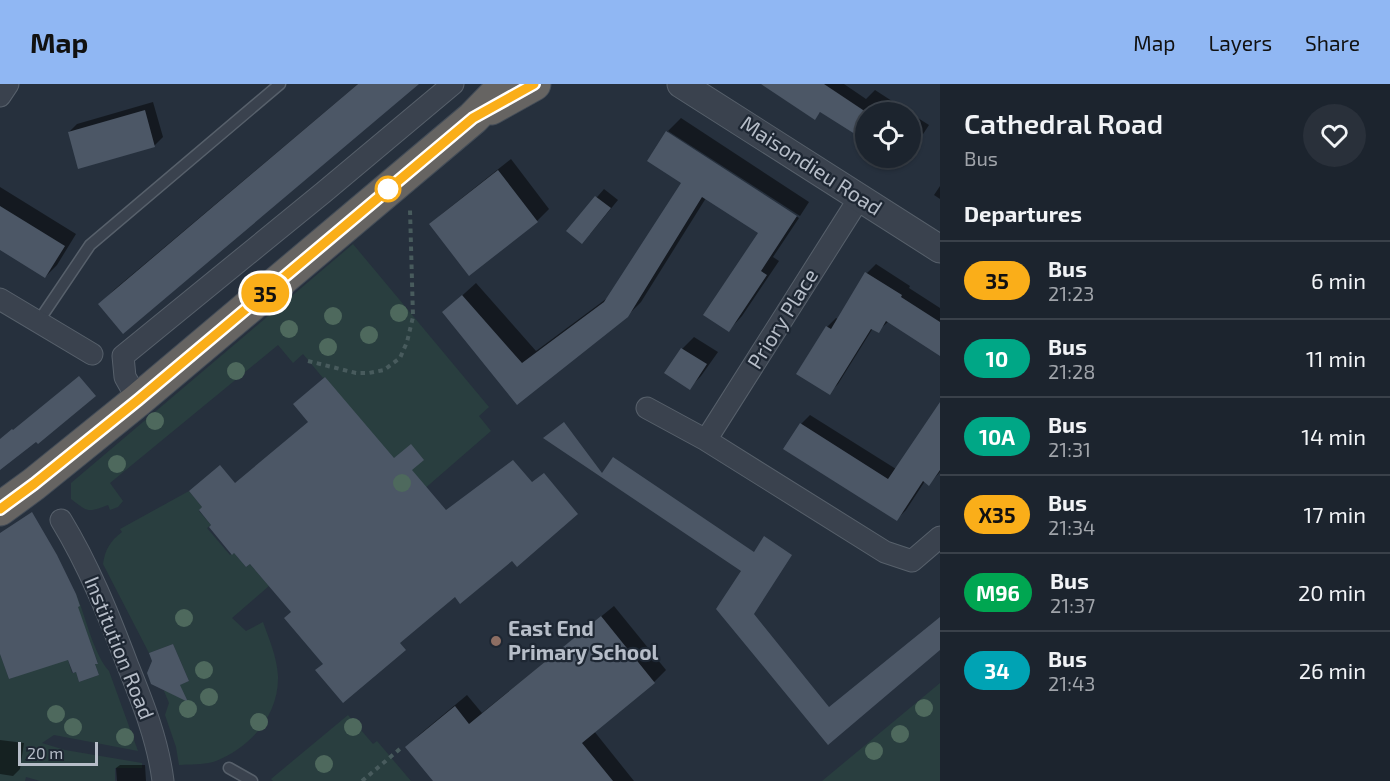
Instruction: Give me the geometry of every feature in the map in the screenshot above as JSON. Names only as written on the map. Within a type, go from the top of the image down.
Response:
[{"type":"highway","points":[[0,509],[138,400],[473,118],[506,84]]},
{"type":"highway","points":[[473,118],[534,84]]},
{"type":"street","points":[[0,96],[8,84]]},
{"type":"street","points":[[138,400],[125,377],[123,356],[453,84]]},
{"type":"street","name":"Maisondieu Road","points":[[681,84],[940,249]]},
{"type":"street","name":"Priory Place","points":[[706,440],[860,197]]},
{"type":"street","points":[[0,298],[92,354]]},
{"type":"street","points":[[647,408],[706,440],[885,552],[912,561],[940,537]]},
{"type":"street","name":"Institution Road","points":[[61,520],[78,546],[113,625],[152,730],[163,781]]},
{"type":"lane","points":[[38,322],[90,245],[280,84]]},
{"type":"lane","points":[[229,768],[252,781]]},
{"type":"path","points":[[308,361],[369,374],[384,370],[400,358],[407,342],[413,317],[410,207]]},
{"type":"path","points":[[362,781],[401,748]]},
{"type":"green space","points":[[353,244],[489,407],[479,416],[491,431],[400,510],[325,377],[323,378],[303,354],[293,363],[278,345],[110,483],[123,501],[118,507],[110,510],[108,505],[88,510],[71,499],[71,483]]},
{"type":"green space","points":[[189,491],[202,507],[199,511],[211,525],[207,528],[230,555],[234,553],[246,567],[250,564],[269,586],[232,618],[246,631],[263,622],[278,676],[274,704],[268,716],[260,728],[241,747],[216,761],[179,765],[176,747],[165,715],[169,703],[164,691],[189,681],[173,644],[149,653],[103,564],[109,546],[122,532],[120,529]]},
{"type":"green space","points":[[76,594],[98,655],[109,671],[138,751],[54,735],[42,743],[65,750],[142,763],[142,768],[115,768],[115,781],[40,781],[26,777],[25,781],[0,781],[0,654],[9,679],[67,657],[72,673],[76,672],[79,682],[99,675],[95,664],[98,663],[82,620],[0,649]]},
{"type":"green space","points":[[940,683],[940,781],[822,781]]},
{"type":"green space","points":[[348,715],[373,744],[377,741],[411,781],[273,781],[271,779]]},
{"type":"building","points":[[358,84],[419,84],[123,334],[98,304]]},
{"type":"building","points":[[761,84],[824,84],[855,105],[855,134],[820,112],[815,120]]},
{"type":"building","points":[[145,110],[155,147],[78,169],[68,132]]},
{"type":"building","points":[[666,131],[797,216],[761,271],[767,275],[729,332],[703,315],[758,233],[702,197],[628,317],[517,405],[442,312],[462,295],[522,363],[604,302],[681,183],[647,161]]},
{"type":"building","points":[[498,170],[538,222],[469,276],[429,224]]},
{"type":"building","points":[[595,196],[611,208],[582,244],[566,231]]},
{"type":"building","points":[[0,206],[65,246],[45,278],[0,250]]},
{"type":"building","points":[[865,272],[940,322],[940,356],[886,321],[879,333],[871,329],[830,395],[796,374],[826,326],[831,329]]},
{"type":"building","points":[[681,348],[707,364],[690,390],[664,373]]},
{"type":"building","points":[[79,376],[96,396],[38,444],[36,442],[0,470],[0,439]]},
{"type":"building","points":[[325,377],[394,458],[411,444],[424,460],[412,470],[446,510],[513,460],[532,482],[544,473],[578,514],[517,567],[512,561],[460,604],[455,597],[400,643],[406,650],[343,703],[315,670],[323,664],[284,618],[291,612],[250,564],[246,567],[234,553],[232,555],[209,527],[211,525],[199,510],[202,507],[189,491],[220,465],[235,483],[308,422],[293,404]]},
{"type":"building","points":[[940,402],[940,470],[929,486],[923,481],[897,521],[783,449],[800,423],[888,479]]},
{"type":"building","points":[[564,422],[602,473],[613,457],[754,552],[764,536],[792,555],[754,614],[829,707],[940,617],[940,650],[828,745],[716,609],[741,571],[543,438]]},
{"type":"building","points":[[32,512],[76,594],[80,606],[78,607],[98,664],[95,664],[99,675],[79,682],[68,660],[9,679],[0,654],[0,533]]},
{"type":"building","points":[[601,616],[655,683],[582,743],[613,781],[433,781],[405,747],[455,706],[469,724]]},
{"type":"building","points":[[173,644],[189,681],[180,685],[188,702],[151,684],[147,673],[152,661],[149,653]]},
{"type":"bus line","name":"35","points":[[0,509],[138,400],[473,118],[534,84]]},
{"type":"place","name":"East End Primary School","points":[[496,641]]}]
